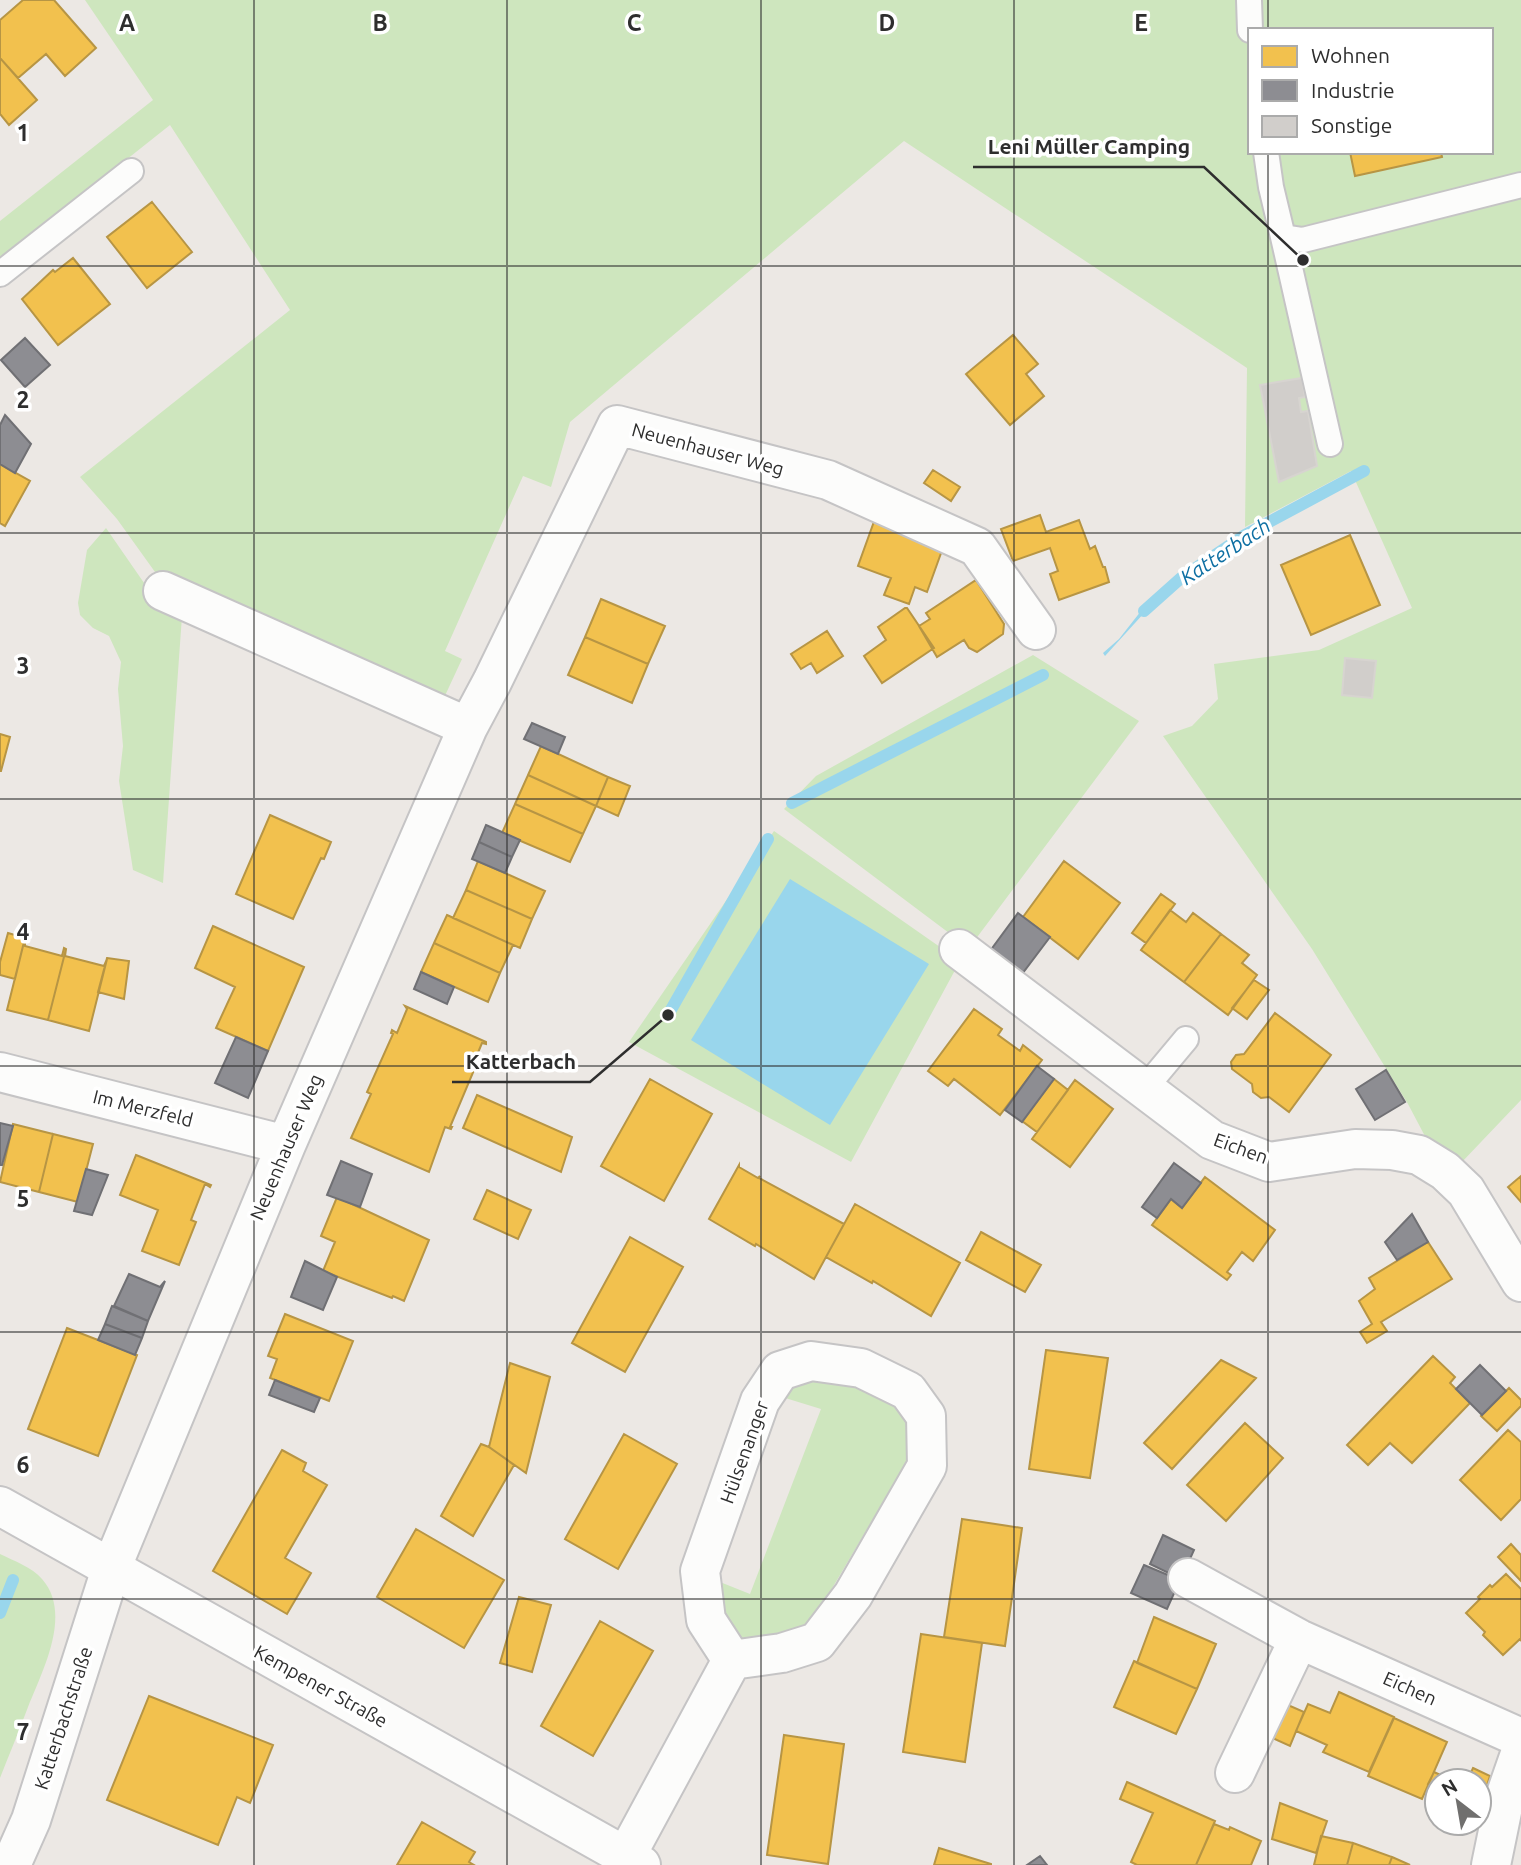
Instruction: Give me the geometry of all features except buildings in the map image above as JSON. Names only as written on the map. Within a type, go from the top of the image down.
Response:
[{"type":"street","name":"Neuenhauser Weg","points":[[111,1569],[286,1145],[468,727],[617,425],[828,480],[977,547],[1036,629]]},
{"type":"street","points":[[163,591],[468,727]]},
{"type":"street","name":"Eichen","points":[[959,949],[1212,1140],[1269,1162],[1355,1149],[1392,1150],[1419,1155],[1445,1171],[1466,1191],[1521,1282]]},
{"type":"street","name":"Im Merzfeld","points":[[0,1072],[286,1145]]},
{"type":"street","name":"Hülsenanger","points":[[811,1361],[861,1368],[908,1391],[926,1416],[927,1466],[853,1595],[817,1642],[782,1653],[732,1660],[706,1620],[700,1571],[760,1401],[780,1371],[811,1361]]},
{"type":"street","name":"Kempener Straße","points":[[0,1506],[634,1860]]},
{"type":"street","name":"Katterbachstraße","points":[[11,1865],[31,1820],[111,1569]]},
{"type":"street","name":"Eichen","points":[[1188,1578],[1299,1639],[1521,1738]]},
{"type":"street","points":[[1235,1773],[1299,1639]]},
{"type":"street","points":[[634,1860],[732,1660]]},
{"type":"street","points":[[1491,1865],[1505,1797],[1521,1751]]},
{"type":"lane","points":[[1249,0],[1250,28]]},
{"type":"lane","points":[[1266,154],[1271,187],[1330,444]]},
{"type":"lane","points":[[0,274],[131,170]]},
{"type":"lane","points":[[1283,237],[1303,240],[1521,185]]},
{"type":"lane","points":[[1145,1088],[1186,1039]]},
{"type":"green space","points":[[85,0],[1521,0],[1521,1100],[1461,1163],[1427,1140],[1408,1104],[1312,949],[1163,736],[1192,726],[1218,699],[1214,664],[1319,650],[1412,608],[1351,471],[1245,527],[1247,368],[904,141],[570,422],[551,487],[523,476],[445,651],[462,659],[443,700],[155,572],[117,519],[80,477],[290,310],[170,125],[0,260],[0,221],[153,100]]},
{"type":"green space","points":[[106,528],[160,606],[182,616],[163,883],[133,870],[119,781],[123,746],[118,689],[121,662],[109,636],[93,628],[80,615],[78,603],[87,550]]},
{"type":"green space","points":[[1033,655],[1139,721],[969,948],[784,809],[816,776]]},
{"type":"green space","points":[[774,831],[960,961],[851,1162],[629,1042]]},
{"type":"green space","points":[[828,1376],[887,1396],[907,1416],[908,1460],[808,1629],[749,1645],[728,1631],[715,1580],[750,1594],[821,1409],[782,1397],[794,1384]]},
{"type":"green space","points":[[0,1554],[28,1568],[42,1579],[51,1593],[55,1625],[47,1660],[0,1778]]},
{"type":"water","points":[[1152,597],[1155,601],[1105,656],[1103,653],[1119,639]]},
{"type":"water","points":[[790,879],[929,964],[830,1125],[691,1040]]},
{"type":"waterway","name":"Katterbach","points":[[1144,611],[1181,578],[1245,535],[1364,471]]},
{"type":"waterway","name":"Katterbach","points":[[792,803],[1043,675]]},
{"type":"waterway","name":"Katterbach","points":[[668,1015],[768,839]]},
{"type":"waterway","name":"Katterbach","points":[[0,1613],[13,1580]]},
{"type":"place","name":"Leni Müller Camping","points":[[1303,260]]},
{"type":"place","name":"Katterbach","points":[[668,1015]]}]
